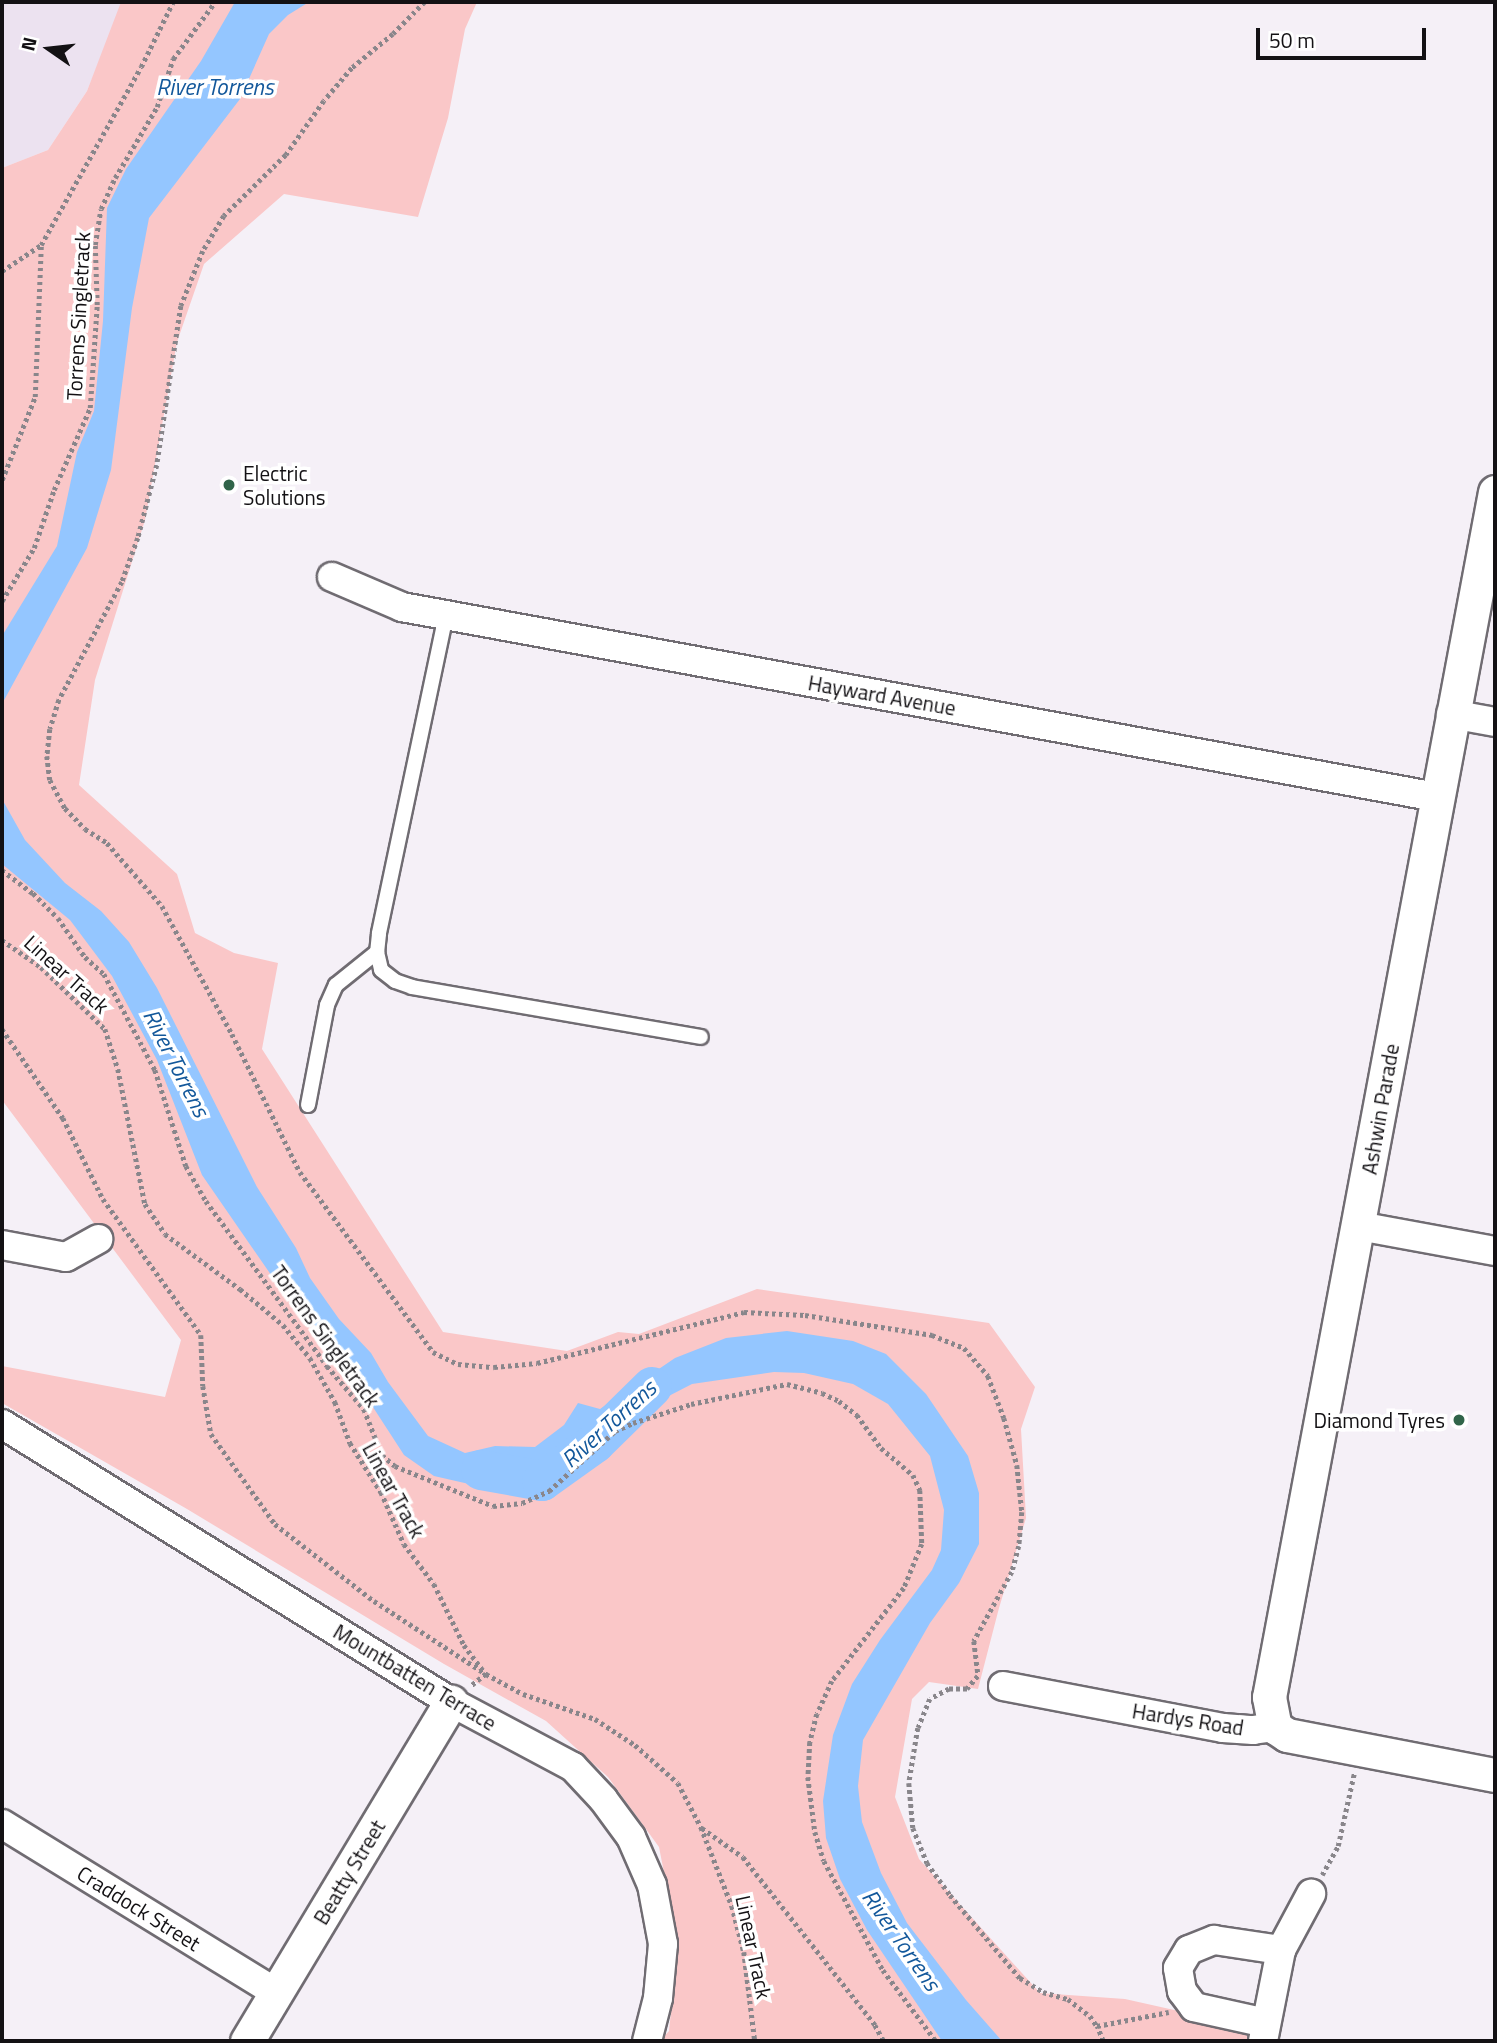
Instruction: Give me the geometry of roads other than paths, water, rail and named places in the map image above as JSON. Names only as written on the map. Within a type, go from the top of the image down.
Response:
[{"type":"street","name":"Ashwin Parade","points":[[1275,1727],[1269,1697],[1359,1226],[1451,714],[1495,492]]},
{"type":"street","name":"Hayward Avenue","points":[[332,578],[402,607],[1436,797]]},
{"type":"street","points":[[1451,714],[1495,722]]},
{"type":"street","points":[[1359,1226],[1495,1251]]},
{"type":"street","points":[[2,1245],[66,1257],[98,1239]]},
{"type":"street","name":"Mountbatten Terrace","points":[[2,1424],[451,1702],[573,1767],[603,1799],[631,1837],[652,1885],[663,1944],[658,1998],[647,2041]]},
{"type":"street","name":"Hardys Road","points":[[1003,1686],[1223,1728],[1253,1730],[1275,1727],[1301,1740],[1495,1775]]},
{"type":"street","name":"Beatty Street","points":[[247,2041],[451,1702]]},
{"type":"street","name":"Craddock Street","points":[[2,1824],[276,1993]]},
{"type":"street","points":[[1281,1950],[1214,1940],[1189,1950],[1178,1968],[1182,1991],[1194,2007],[1265,2032],[1281,1950],[1311,1894]]},
{"type":"lane","points":[[446,615],[377,952],[381,970],[395,981],[412,987],[701,1037]]},
{"type":"lane","points":[[308,1105],[327,1005],[336,985],[377,952]]},
{"type":"water","name":"River Torrens","points":[[235,2],[309,2],[288,15],[269,34],[240,99],[149,218],[132,308],[111,470],[87,548],[2,704],[2,636],[57,546],[77,452],[94,411],[103,321],[107,208],[126,169],[201,61]]},
{"type":"water","name":"River Torrens","points":[[2,799],[25,840],[65,883],[101,911],[129,942],[157,988],[257,1187],[296,1248],[310,1278],[339,1319],[371,1353],[388,1382],[428,1436],[465,1453],[495,1446],[535,1447],[564,1425],[578,1403],[600,1409],[675,1358],[726,1338],[787,1331],[853,1341],[886,1354],[926,1394],[968,1456],[979,1493],[979,1544],[959,1583],[930,1623],[863,1740],[858,1786],[862,1822],[881,1873],[907,1923],[966,2000],[1002,2041],[942,2041],[867,1930],[840,1879],[826,1838],[823,1801],[833,1735],[852,1684],[880,1640],[932,1570],[941,1550],[944,1510],[930,1456],[888,1404],[853,1384],[804,1373],[774,1372],[692,1384],[599,1432],[529,1485],[504,1492],[434,1476],[404,1455],[334,1347],[278,1285],[202,1175],[157,1060],[112,976],[70,920],[2,864]]},
{"type":"waterway","name":"River Torrens","points":[[481,1470],[542,1481],[595,1443],[652,1387]]},
{"type":"place","name":"Electric Solutions","points":[[229,485]]},
{"type":"place","name":"Diamond Tyres","points":[[1459,1420]]}]
